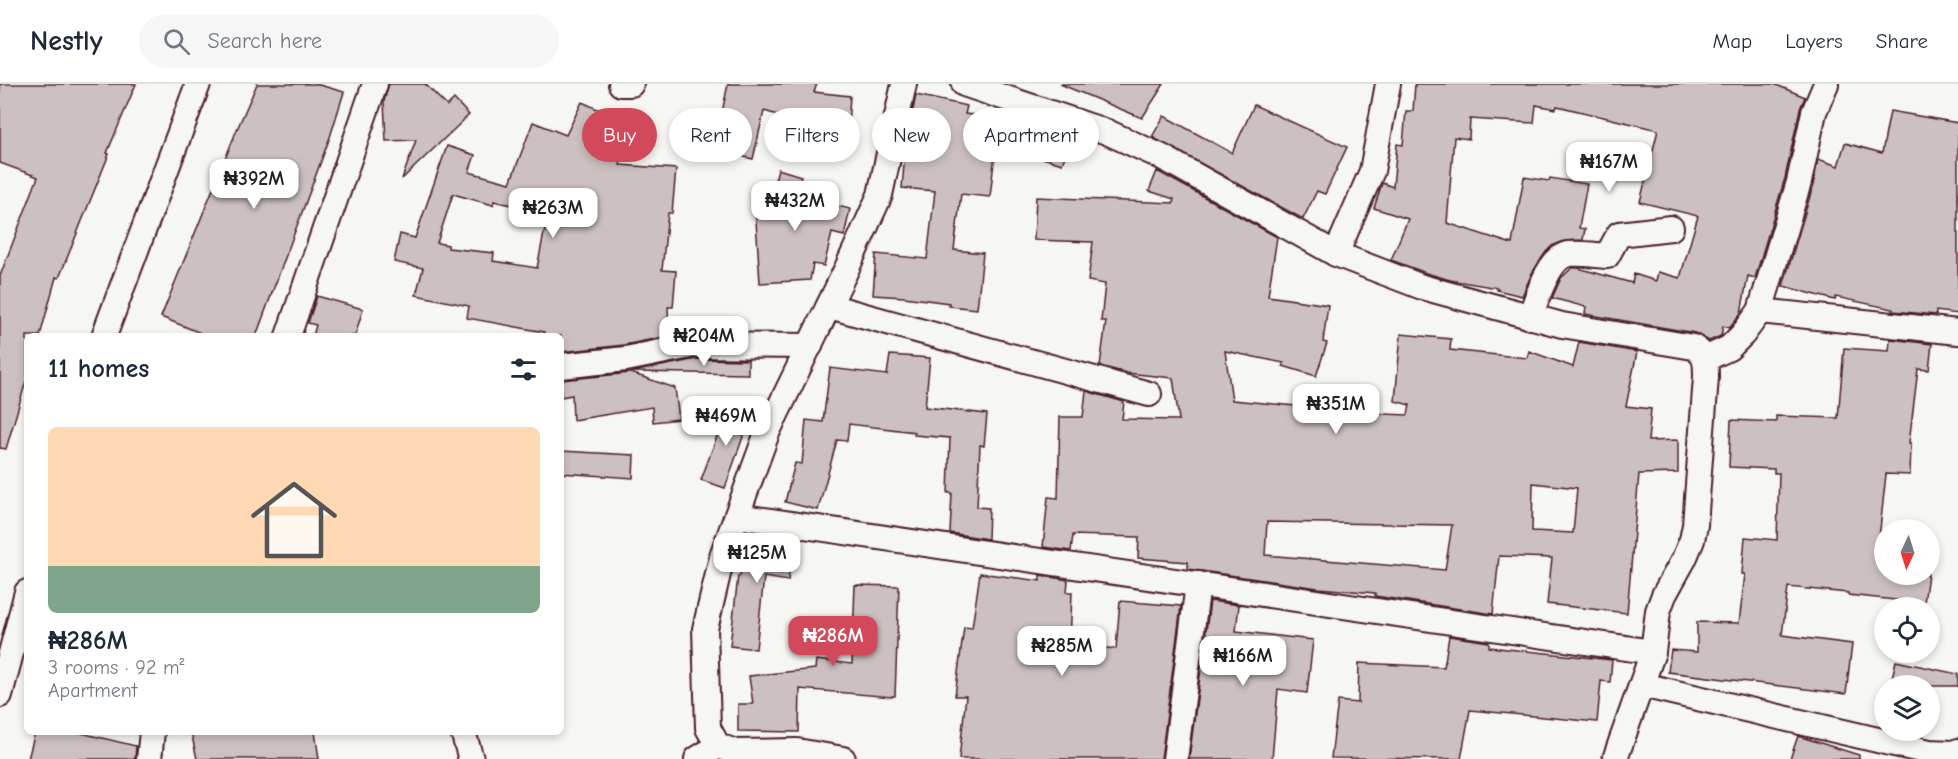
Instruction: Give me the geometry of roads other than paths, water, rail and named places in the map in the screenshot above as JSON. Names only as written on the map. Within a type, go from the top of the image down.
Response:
[{"type":"street","points":[[105,333],[198,84]]},
{"type":"street","points":[[289,333],[375,84]]},
{"type":"street","points":[[621,84],[631,84]]},
{"type":"street","points":[[843,759],[797,750],[736,752],[718,746],[708,728],[705,629],[723,553],[767,433],[880,195],[904,84]]},
{"type":"street","points":[[964,84],[1126,140],[1162,157],[1336,254],[1422,287],[1562,326],[1693,347],[1701,351],[1705,359],[1706,376],[1692,540],[1658,611],[1653,652],[1615,759]]},
{"type":"street","points":[[1336,254],[1372,171],[1388,84]]},
{"type":"street","points":[[1705,359],[1729,348],[1760,311],[1799,182],[1814,112],[1826,84]]},
{"type":"street","points":[[1530,317],[1552,264],[1559,257],[1567,254],[1607,256],[1619,234],[1671,228]]},
{"type":"street","points":[[829,306],[1149,394]]},
{"type":"street","points":[[1760,311],[1958,332]]},
{"type":"street","points":[[564,366],[626,359],[695,345],[810,346]]},
{"type":"street","points":[[737,516],[1653,652]]},
{"type":"street","points":[[1175,759],[1197,584]]},
{"type":"street","points":[[0,695],[24,603]]},
{"type":"street","points":[[1642,685],[1929,752],[1958,752]]},
{"type":"street","points":[[149,759],[152,735]]},
{"type":"street","points":[[464,735],[471,759]]},
{"type":"street","points":[[698,759],[718,746]]}]
